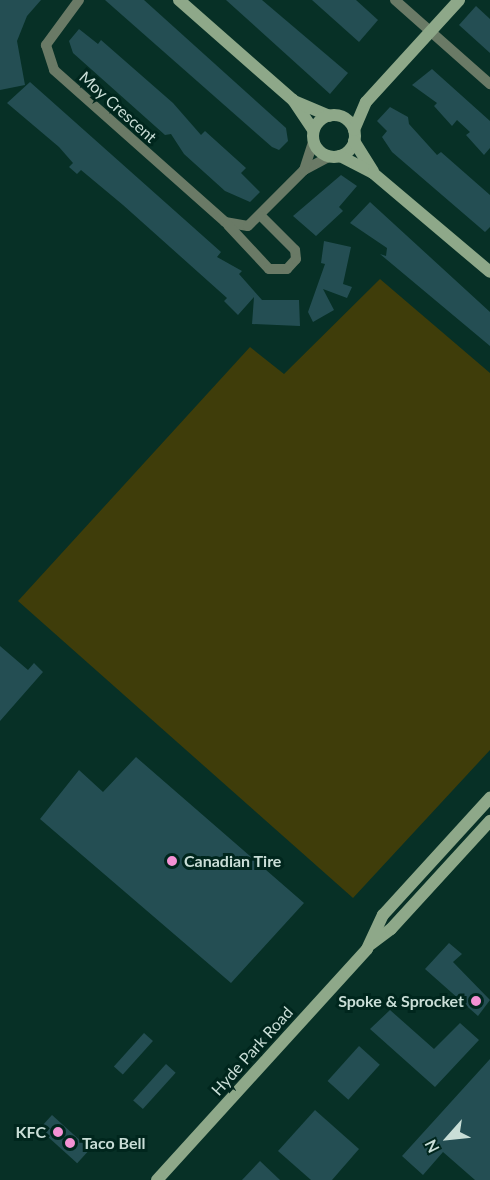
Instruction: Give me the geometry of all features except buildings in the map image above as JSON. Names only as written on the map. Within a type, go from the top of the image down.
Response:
[{"type":"street","name":"Moy Crescent","points":[[80,0],[46,45],[54,70],[225,222],[269,269],[287,269],[296,259],[296,250],[262,217]]},
{"type":"street","points":[[179,0],[292,100],[313,136],[334,157],[373,173],[490,272]]},
{"type":"street","points":[[395,0],[490,84]]},
{"type":"street","points":[[303,170],[334,157],[354,136],[366,102],[459,0]]},
{"type":"street","points":[[292,100],[334,116],[354,136],[373,173]]},
{"type":"street","points":[[225,222],[248,226],[262,217],[303,170],[313,136],[334,116],[366,102]]},
{"type":"street","name":"Hyde Park Road","points":[[370,944],[383,915],[490,798]]},
{"type":"street","name":"Hyde Park Road","points":[[157,1180],[370,944],[391,929],[490,821]]},
{"type":"shaded area","points":[[380,279],[490,373],[490,750],[353,898],[18,601],[250,347],[284,374]]},
{"type":"place","name":"Canadian Tire","points":[[172,861]]},
{"type":"place","name":"Spoke & Sprocket","points":[[476,1001]]},
{"type":"place","name":"KFC","points":[[58,1132]]},
{"type":"place","name":"Taco Bell","points":[[70,1143]]}]
